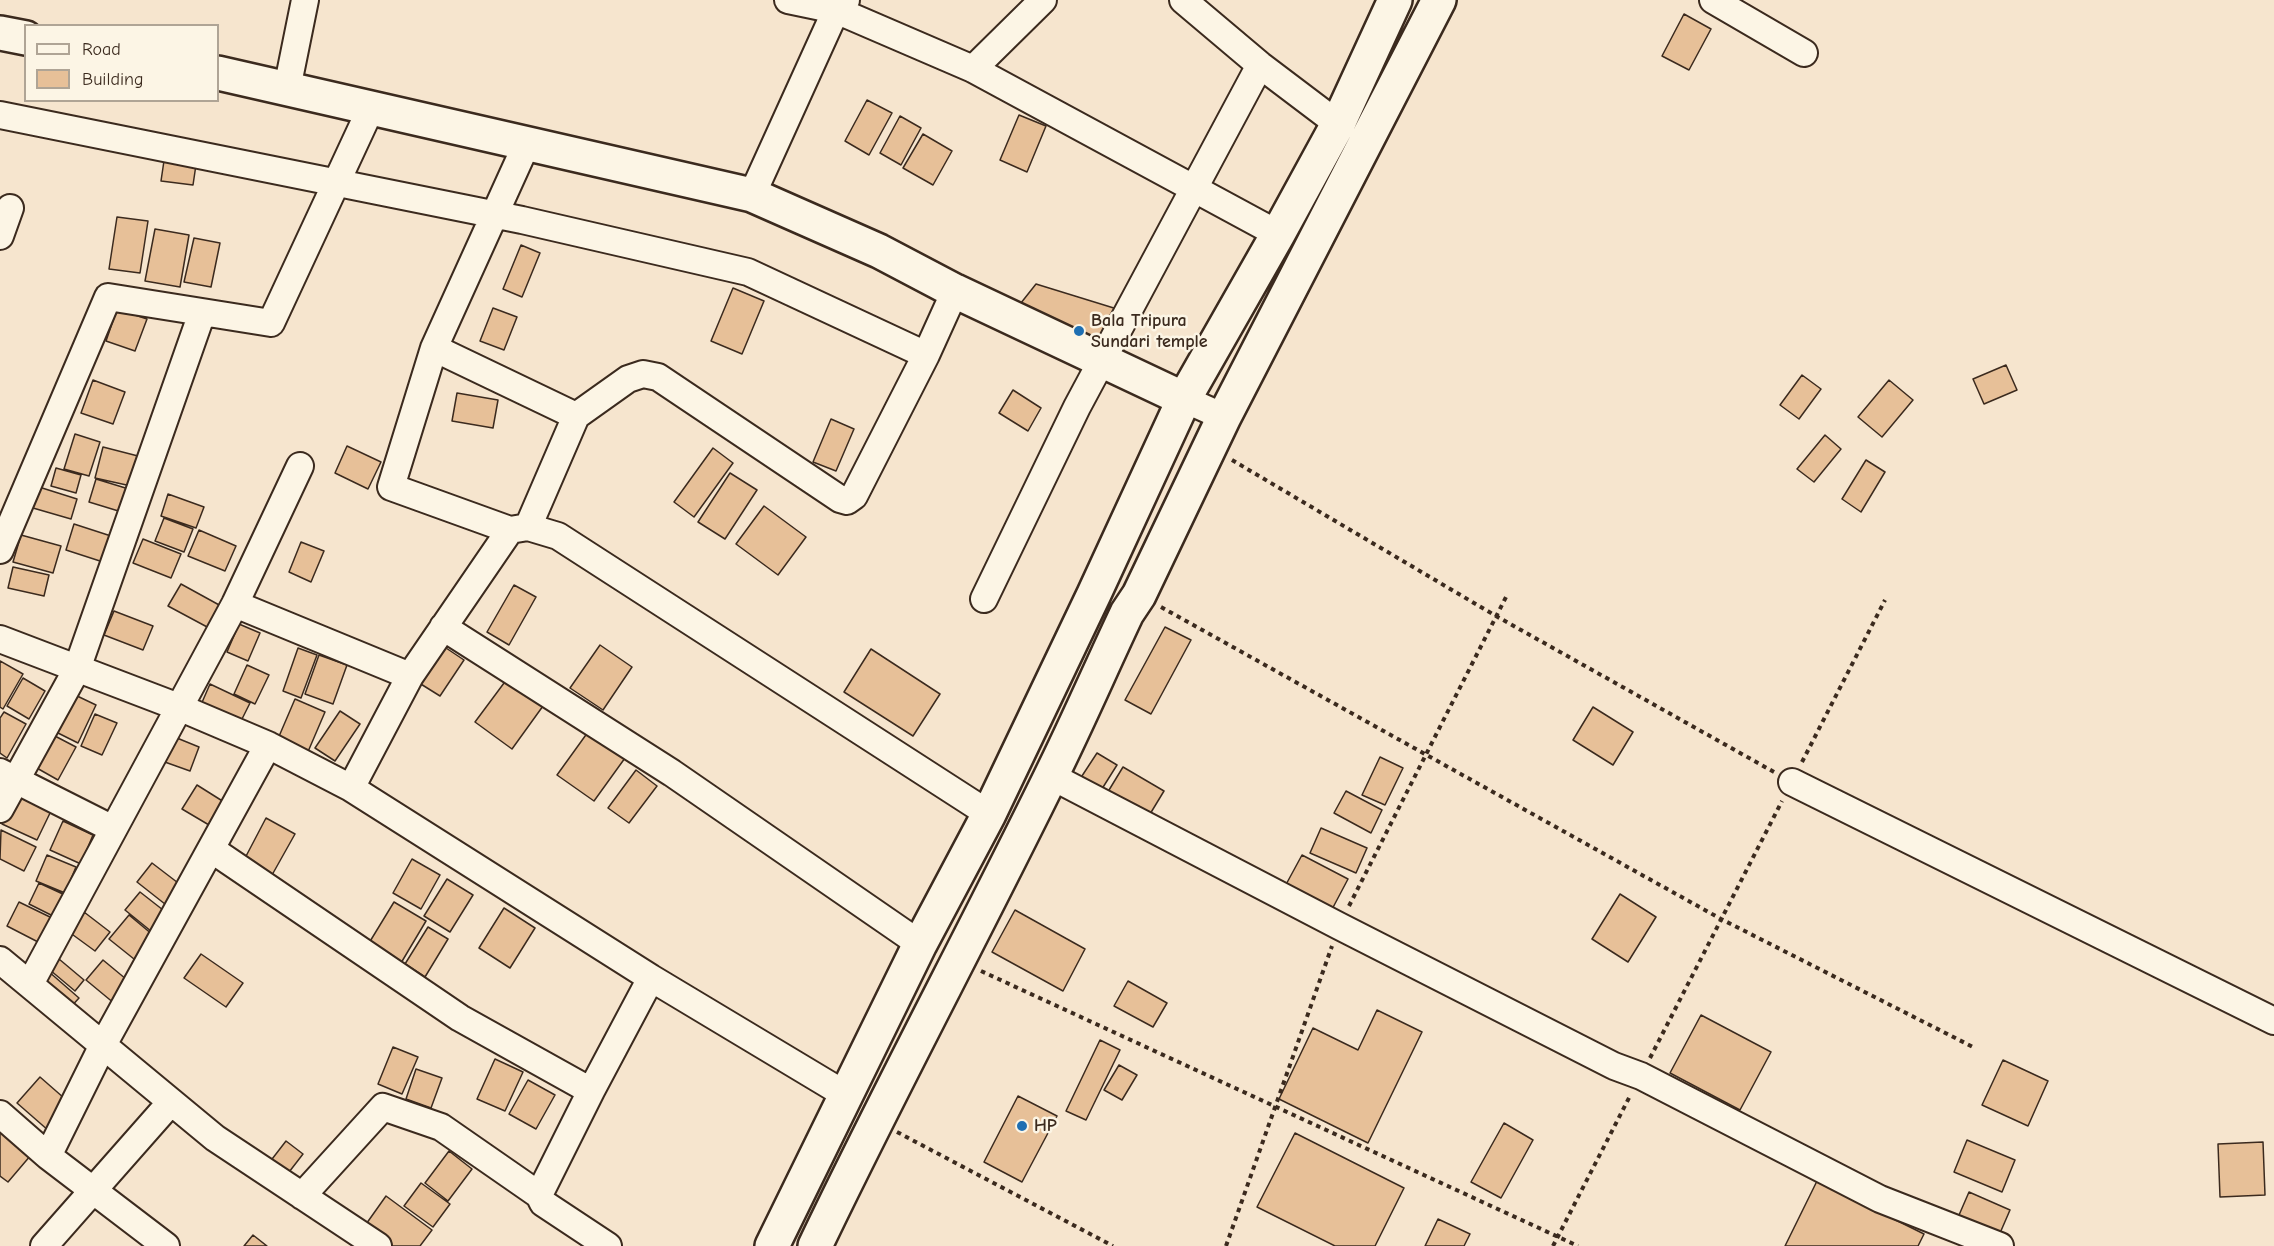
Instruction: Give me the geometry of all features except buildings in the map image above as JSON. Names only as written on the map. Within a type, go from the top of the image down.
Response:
[{"type":"main road","points":[[772,1246],[920,944],[989,814],[1184,399],[1338,124],[1395,0]]},
{"type":"main road","points":[[815,1246],[875,1120],[1051,776],[1127,613],[1139,595],[1224,417],[1439,0]]},
{"type":"main road","points":[[0,33],[24,38]]},
{"type":"main road","points":[[219,73],[752,195],[879,251],[955,291],[1184,399]]},
{"type":"street","points":[[287,89],[305,0]]},
{"type":"street","points":[[788,0],[841,5],[973,69],[1278,234]]},
{"type":"street","points":[[973,69],[1043,0]]},
{"type":"street","points":[[1183,0],[1260,65],[1338,124]]},
{"type":"street","points":[[1713,0],[1804,54]]},
{"type":"street","points":[[752,195],[841,5]]},
{"type":"street","points":[[984,599],[1077,407],[1260,65]]},
{"type":"street","points":[[0,550],[108,297],[271,323],[371,108]]},
{"type":"street","points":[[0,115],[336,182],[748,272],[926,355]]},
{"type":"street","points":[[527,143],[434,348],[391,487],[519,529],[558,536],[989,814]]},
{"type":"street","points":[[0,236],[10,208]]},
{"type":"street","points":[[351,788],[410,676],[442,627],[519,529],[576,416],[628,379],[643,374],[658,377],[846,501],[854,496],[926,355],[955,291]]},
{"type":"street","points":[[0,809],[8,776],[77,669],[202,313]]},
{"type":"street","points":[[434,348],[576,416]]},
{"type":"street","points":[[1184,399],[1224,417]]},
{"type":"street","points":[[30,984],[181,708],[235,604],[300,466]]},
{"type":"street","points":[[235,604],[410,676]]},
{"type":"street","points":[[442,627],[672,773],[920,944]]},
{"type":"street","points":[[0,639],[181,708],[268,745],[351,788],[651,978],[846,1095]]},
{"type":"street","points":[[48,1156],[103,1045],[268,745]]},
{"type":"street","points":[[8,776],[113,830]]},
{"type":"street","points":[[1051,776],[1338,926],[1614,1066],[1641,1076],[1880,1199],[2000,1246]]},
{"type":"street","points":[[1792,782],[2274,1021]]},
{"type":"street","points":[[211,849],[460,1018],[591,1091]]},
{"type":"street","points":[[0,960],[215,1138],[378,1246]]},
{"type":"street","points":[[539,1196],[651,978]]},
{"type":"street","points":[[44,1246],[171,1102]]},
{"type":"street","points":[[302,1196],[383,1107],[441,1127],[539,1196],[543,1203],[608,1246]]},
{"type":"street","points":[[0,1114],[48,1156],[166,1246]]},
{"type":"path","points":[[1210,448],[1496,616],[1792,782]]},
{"type":"path","points":[[1139,595],[1721,919],[1973,1047]]},
{"type":"path","points":[[1553,1246],[1885,600]]},
{"type":"path","points":[[958,961],[1578,1246]]},
{"type":"path","points":[[875,1120],[1113,1246]]},
{"type":"place","name":"Bala Tripura Sundari temple","points":[[1079,331]]},
{"type":"place","name":"HP","points":[[1022,1126]]}]
